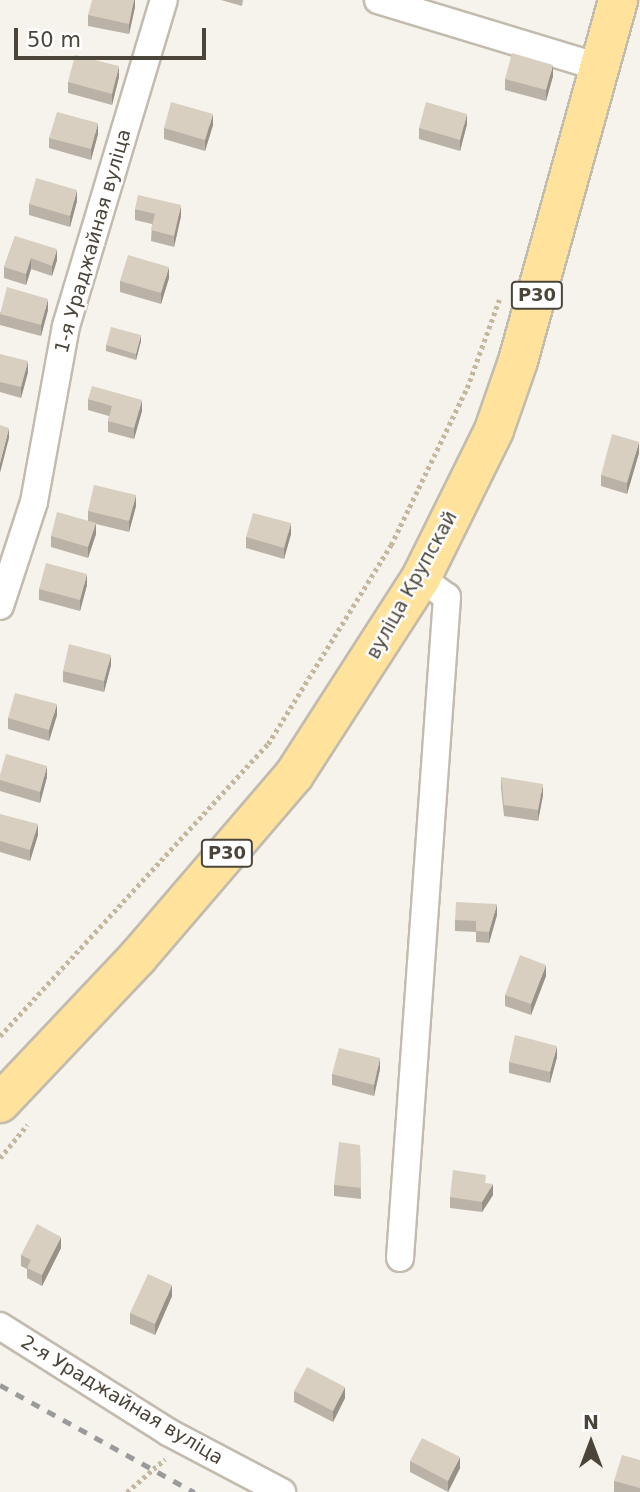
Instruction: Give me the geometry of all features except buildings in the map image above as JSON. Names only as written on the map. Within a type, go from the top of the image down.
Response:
[{"type":"main road","name":"вуліца Крупскай","points":[[0,1103],[138,957],[294,775],[421,578],[494,430],[518,361],[602,68],[618,0]]},
{"type":"street","name":"1-я Ураджайная вуліца","points":[[0,606],[34,502],[66,326],[164,0]]},
{"type":"street","points":[[378,0],[602,68]]},
{"type":"street","points":[[400,1258],[447,597],[421,578]]},
{"type":"street","name":"2-я Ураджайная вуліца","points":[[0,1326],[168,1432],[282,1492]]},
{"type":"path","points":[[0,1036],[268,744],[391,545],[467,388],[505,285]]},
{"type":"railway","points":[[0,1385],[194,1492]]}]
